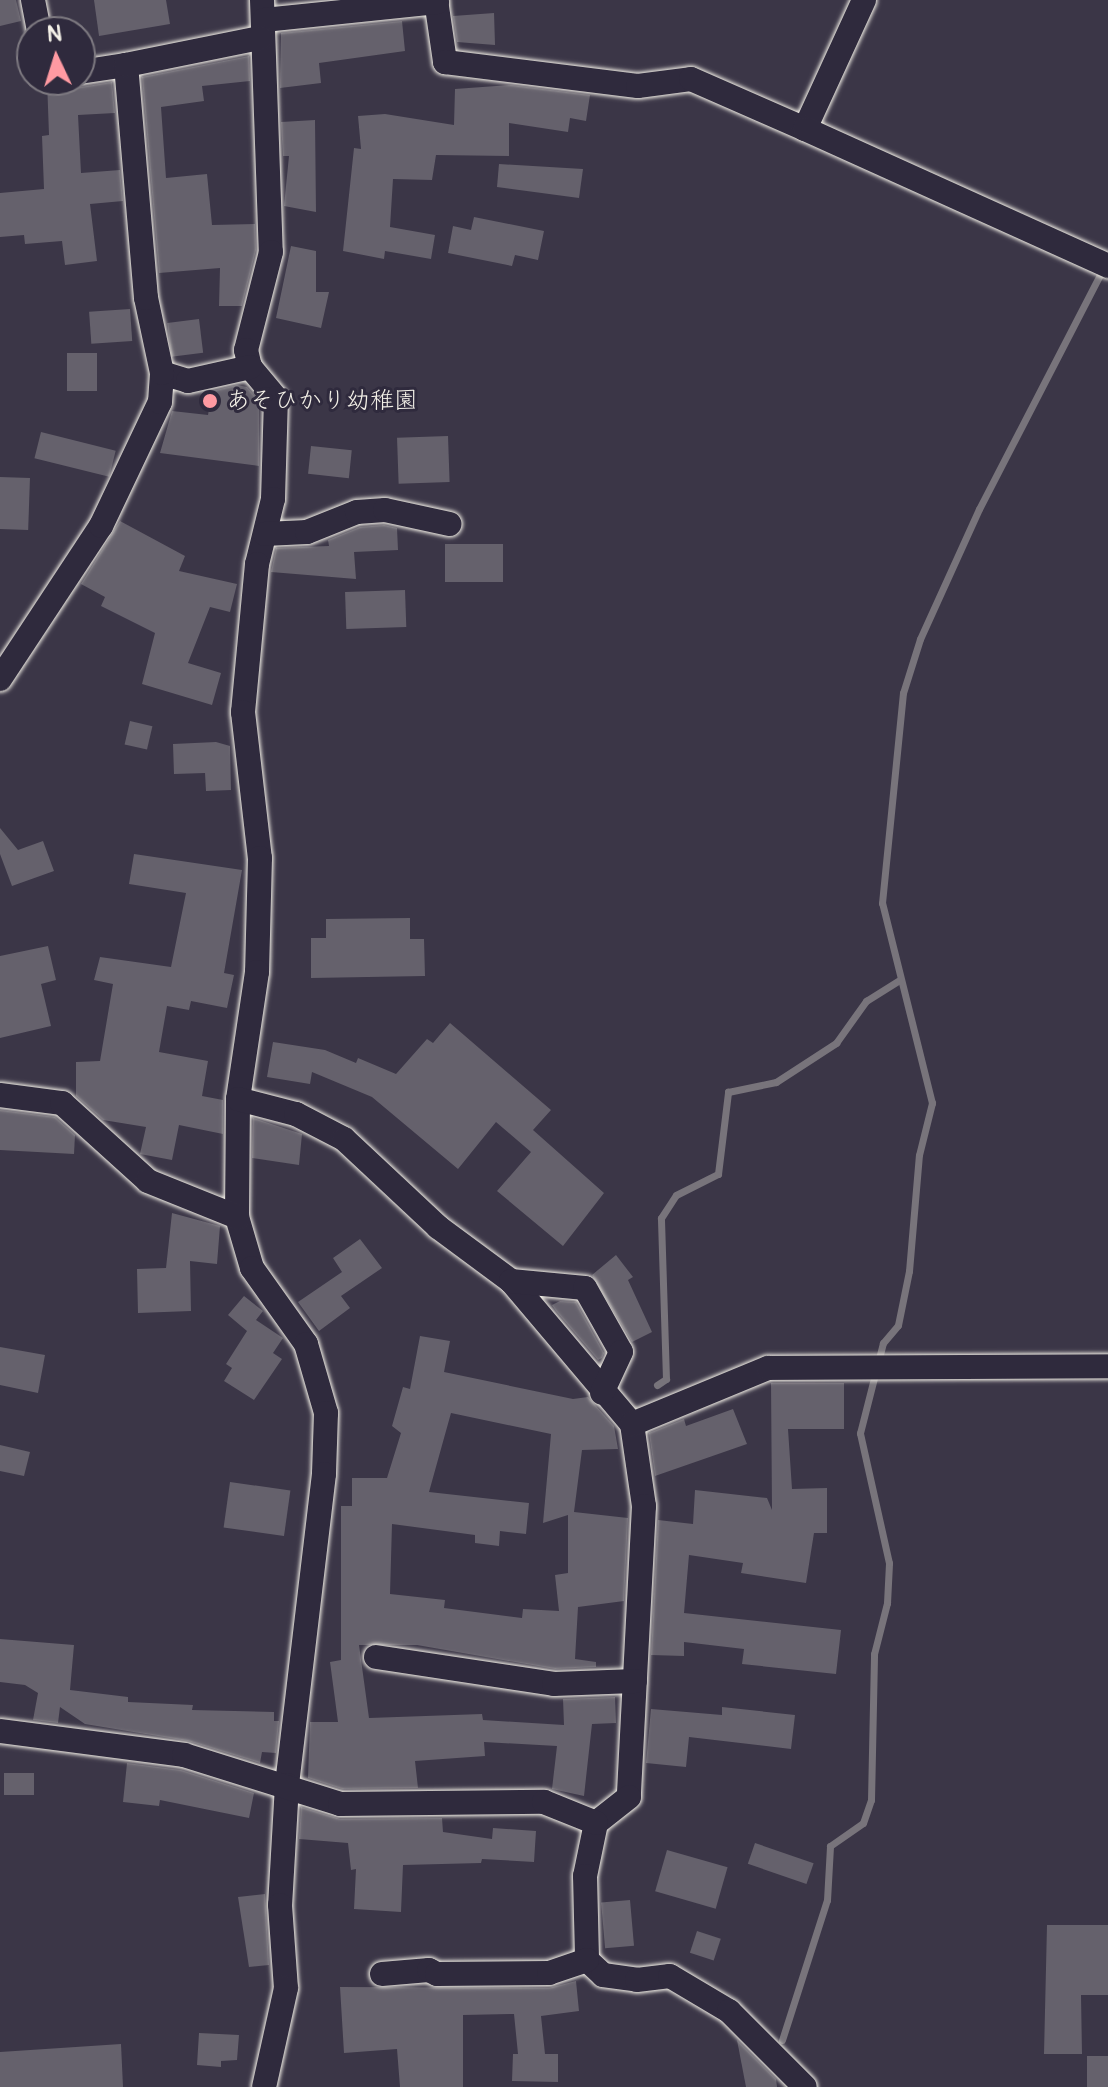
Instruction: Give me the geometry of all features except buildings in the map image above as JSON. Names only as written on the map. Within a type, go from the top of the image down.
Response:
[{"type":"street","points":[[805,129],[864,0]]},
{"type":"street","points":[[96,70],[126,65],[262,19],[436,1],[445,62],[638,86],[691,79],[1108,266]]},
{"type":"street","points":[[262,19],[271,252],[246,350],[250,367],[276,398],[273,499],[257,564],[243,712],[260,858],[257,972],[238,1099],[237,1217],[252,1268],[306,1344],[326,1413],[324,1474],[287,1785],[280,1905],[286,1988],[264,2087]]},
{"type":"street","points":[[0,679],[101,526],[160,402],[162,373],[146,298],[126,65]]},
{"type":"street","points":[[162,373],[188,381],[250,367]]},
{"type":"street","points":[[265,534],[307,532],[357,512],[385,510],[449,524]]},
{"type":"street","points":[[0,1095],[62,1103],[148,1181],[237,1217]]},
{"type":"street","points":[[238,1099],[296,1114],[344,1139],[438,1227],[511,1281],[602,1393],[632,1424],[644,1506],[629,1797],[596,1823],[585,1876],[587,1960],[603,1975],[637,1980],[670,1976],[729,2011],[805,2087]]},
{"type":"street","points":[[511,1281],[585,1288],[621,1352],[602,1393]]},
{"type":"street","points":[[632,1424],[768,1368],[1108,1366]]},
{"type":"street","points":[[376,1657],[554,1684],[635,1681]]},
{"type":"street","points":[[0,1731],[184,1755],[340,1804],[544,1802],[596,1823]]},
{"type":"street","points":[[382,1974],[429,1970],[437,1974],[549,1973],[587,1960]]},
{"type":"waterway","points":[[782,2040],[827,1900],[830,1846],[863,1823],[871,1800],[874,1654],[887,1603],[889,1563],[860,1433],[883,1343],[898,1325],[909,1271],[919,1155],[932,1103],[882,903],[903,693],[920,639],[979,509],[1103,269]]},
{"type":"waterway","points":[[657,1385],[666,1379],[661,1218],[676,1195],[718,1174],[728,1092],[776,1082],[836,1043],[866,1001],[899,980]]},
{"type":"place","name":"あそひかり幼稚園","points":[[210,401]]}]
